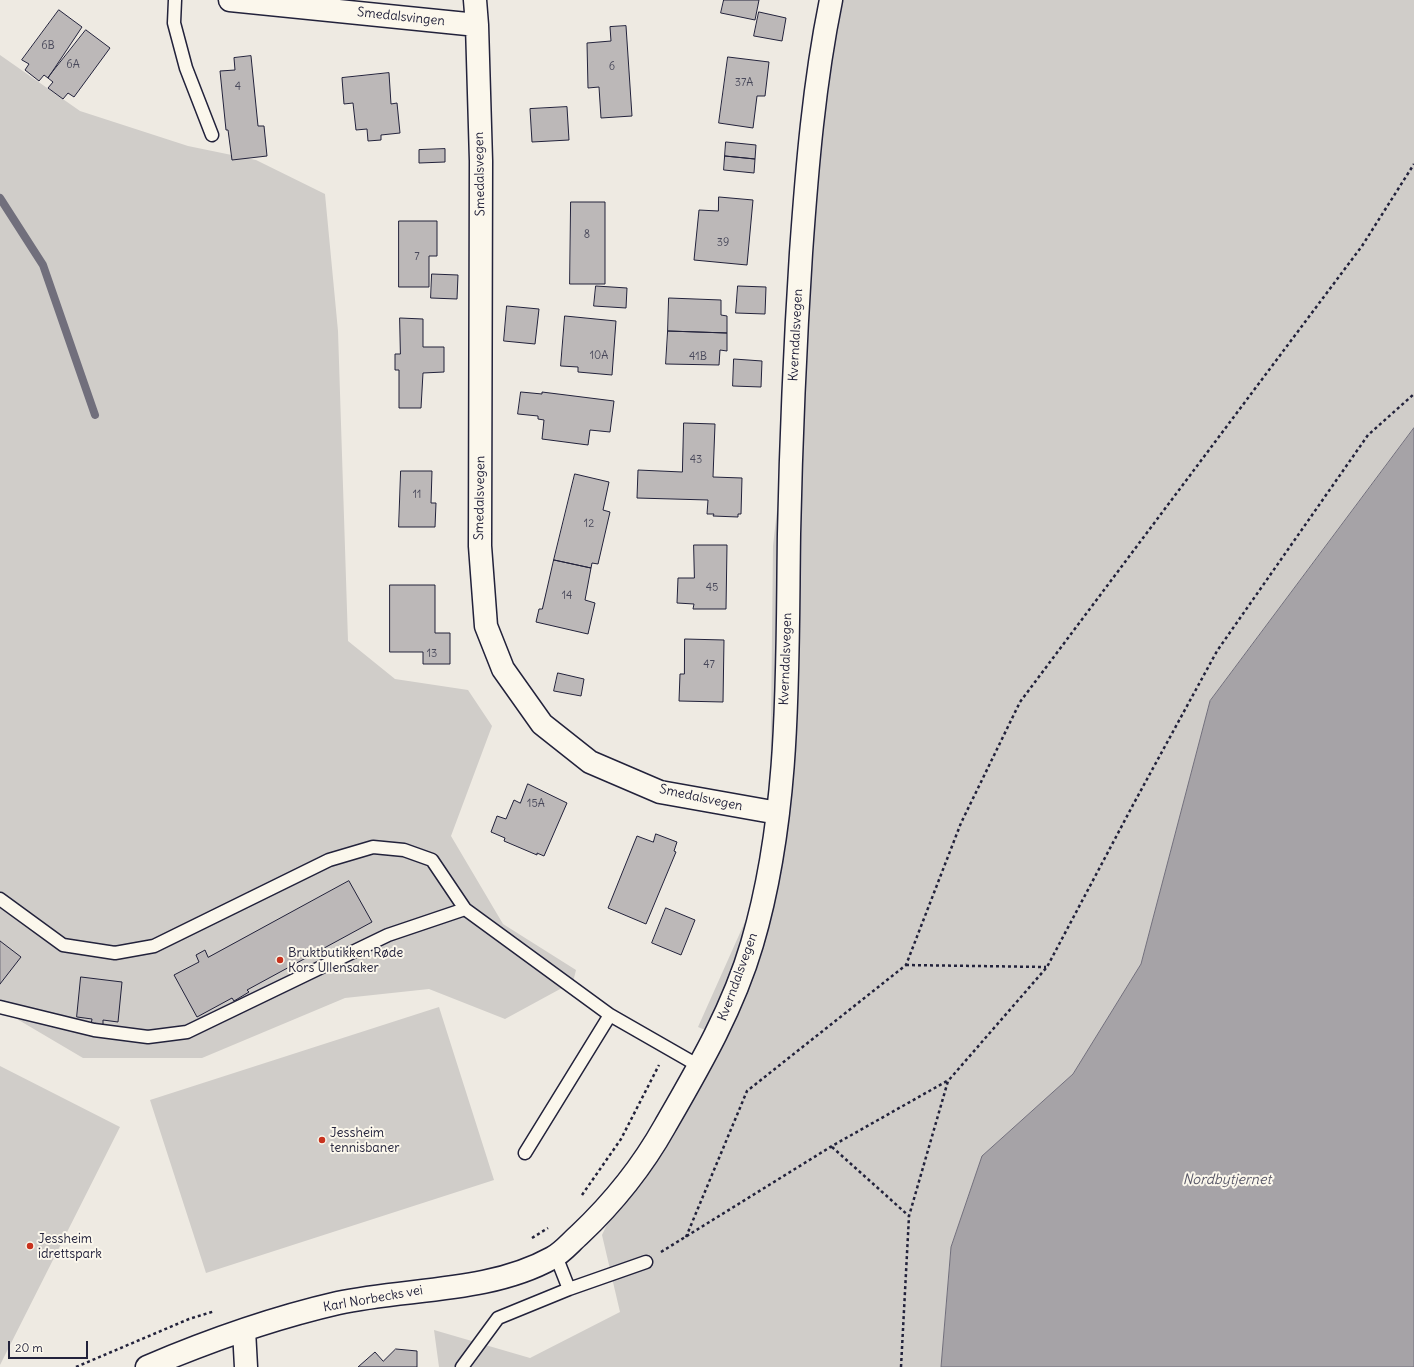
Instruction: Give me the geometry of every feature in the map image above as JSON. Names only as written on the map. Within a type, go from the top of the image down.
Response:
[{"type":"street","name":"Smedalsvingen","points":[[230,0],[477,25]]},
{"type":"street","name":"Smedalsvegen","points":[[474,0],[477,25],[481,176],[480,546],[486,626],[503,669],[542,724],[590,762],[660,792],[778,812]]},
{"type":"street","name":"Kverndalsvegen","points":[[556,1256],[607,1209],[651,1151],[720,1027],[751,946],[767,883],[778,812],[787,669],[790,493],[796,334],[807,166],[831,0]]},
{"type":"street","name":"Karl Norbecks vei","points":[[147,1367],[244,1330],[339,1303],[483,1282],[528,1270],[556,1256]]},
{"type":"street","points":[[244,1330],[246,1367]]},
{"type":"lane","points":[[175,0],[174,23],[186,68],[212,135]]},
{"type":"lane","points":[[0,899],[63,945],[115,953],[154,946],[329,860],[373,847],[404,850],[432,860],[466,909],[610,1015],[699,1066]]},
{"type":"lane","points":[[0,1006],[102,1031],[148,1038],[187,1032],[388,935],[466,909]]},
{"type":"lane","points":[[525,1153],[610,1015]]},
{"type":"lane","points":[[556,1256],[569,1289]]},
{"type":"lane","points":[[462,1367],[498,1318],[569,1289],[646,1262]]},
{"type":"path","points":[[686,1237],[747,1091],[906,965],[961,824],[1020,702],[1362,246],[1414,164]]},
{"type":"path","points":[[646,1262],[832,1146],[948,1081],[1047,967],[1134,802],[1217,651],[1368,435],[1414,394]]},
{"type":"path","points":[[906,965],[1047,967]]},
{"type":"path","points":[[578,1200],[621,1139],[668,1048]]},
{"type":"path","points":[[901,1367],[909,1216],[948,1081]]},
{"type":"path","points":[[832,1146],[909,1216]]},
{"type":"path","points":[[530,1239],[553,1224]]},
{"type":"path","points":[[76,1367],[189,1319],[220,1310]]},
{"type":"shaded area","points":[[822,0],[1414,0],[1414,428],[1210,701],[1141,964],[1073,1074],[982,1156],[951,1247],[941,1367],[439,1367],[434,1330],[530,1358],[620,1312],[602,1235],[654,1125],[705,1042],[705,1030],[698,1027],[752,906],[770,811],[773,546],[790,394]]},
{"type":"shaded area","points":[[0,55],[80,111],[188,146],[256,160],[325,194],[338,331],[348,641],[395,679],[468,690],[492,726],[451,836],[503,924],[576,970],[573,982],[505,1019],[429,989],[345,998],[202,1058],[83,1058],[0,1009]]},
{"type":"shaded area","name":"Jessheim tennisbaner","points":[[439,1007],[494,1180],[206,1273],[150,1100]]},
{"type":"shaded area","name":"Jessheim idrettspark","points":[[0,1066],[120,1127],[0,1365]]},
{"type":"water","name":"Nordbytjernet","points":[[1414,428],[1414,1367],[941,1367],[951,1247],[982,1156],[1073,1074],[1141,964],[1210,701]]},
{"type":"building","points":[[724,0],[759,0],[755,20],[721,13]]},
{"type":"building","points":[[59,10],[82,27],[48,78],[44,75],[39,81],[25,70],[29,64],[22,60]]},
{"type":"building","points":[[759,12],[786,18],[782,41],[754,36]]},
{"type":"building","points":[[626,26],[632,116],[601,118],[599,87],[588,88],[587,43],[611,41],[610,27]]},
{"type":"building","points":[[86,30],[110,48],[74,97],[68,93],[63,99],[48,88],[53,82],[48,78]]},
{"type":"building","points":[[251,56],[258,126],[264,126],[267,156],[232,160],[228,130],[226,130],[220,71],[235,70],[234,58]]},
{"type":"building","points":[[728,57],[769,62],[765,96],[757,96],[753,128],[719,123]]},
{"type":"building","points":[[389,73],[391,104],[397,103],[400,133],[381,135],[381,140],[368,141],[367,129],[356,130],[353,103],[344,104],[342,78]]},
{"type":"building","points":[[567,107],[569,140],[532,142],[530,109]]},
{"type":"building","points":[[726,142],[756,145],[755,159],[725,156]]},
{"type":"building","points":[[445,149],[445,162],[419,163],[419,150]]},
{"type":"building","points":[[725,156],[755,159],[754,173],[724,170]]},
{"type":"building","points":[[719,197],[753,200],[747,265],[694,260],[699,210],[718,211]]},
{"type":"building","points":[[571,202],[605,202],[605,284],[570,284]]},
{"type":"building","points":[[399,221],[437,221],[437,256],[429,256],[429,287],[399,287]]},
{"type":"building","points":[[432,274],[458,275],[457,299],[431,298]]},
{"type":"building","points":[[596,286],[627,288],[626,308],[594,306]]},
{"type":"building","points":[[738,286],[766,287],[765,314],[736,313]]},
{"type":"building","points":[[669,298],[721,300],[721,315],[727,316],[727,333],[668,331]]},
{"type":"building","points":[[507,306],[539,309],[535,344],[504,341]]},
{"type":"building","points":[[565,316],[616,321],[612,375],[578,372],[578,367],[561,366]]},
{"type":"building","points":[[400,318],[423,319],[423,347],[444,347],[444,372],[423,373],[421,408],[399,408],[399,370],[395,370],[395,354],[400,354]]},
{"type":"building","points":[[668,331],[727,333],[727,351],[720,350],[719,365],[666,364]]},
{"type":"building","points":[[734,359],[762,361],[761,387],[733,386]]},
{"type":"building","points":[[521,392],[542,394],[542,392],[614,401],[610,432],[590,430],[588,445],[542,439],[544,420],[538,419],[538,416],[518,414]]},
{"type":"building","points":[[684,423],[715,424],[713,477],[742,478],[741,514],[738,514],[738,517],[713,516],[714,514],[707,514],[708,500],[637,498],[638,470],[682,472]]},
{"type":"building","points":[[401,471],[432,471],[431,503],[436,503],[435,527],[399,527]]},
{"type":"building","points":[[575,474],[609,482],[603,510],[610,512],[598,564],[592,563],[591,568],[554,560]]},
{"type":"building","points":[[694,545],[727,545],[726,609],[693,609],[694,604],[677,603],[678,578],[694,578]]},
{"type":"building","points":[[554,560],[591,568],[585,600],[595,603],[588,634],[536,622],[539,609],[542,609]]},
{"type":"building","points":[[390,585],[435,585],[435,633],[450,633],[450,664],[423,664],[423,652],[390,652]]},
{"type":"building","points":[[685,639],[724,640],[723,702],[679,701],[680,674],[684,674]]},
{"type":"building","points":[[558,673],[584,679],[581,696],[554,691]]},
{"type":"building","points":[[528,784],[567,803],[544,856],[537,853],[537,855],[504,841],[505,838],[491,832],[497,816],[506,819],[514,800],[520,803]]},
{"type":"building","points":[[656,834],[677,842],[674,851],[676,852],[646,924],[608,908],[637,836],[653,842]]},
{"type":"building","points":[[349,881],[372,922],[247,990],[249,992],[234,1001],[232,998],[197,1017],[174,975],[199,962],[196,955],[205,950],[208,957]]},
{"type":"building","points":[[666,908],[695,920],[681,955],[652,943]]},
{"type":"building","points":[[0,941],[21,957],[0,984]]},
{"type":"building","points":[[81,977],[122,982],[118,1022],[103,1020],[103,1026],[91,1025],[92,1019],[77,1017]]},
{"type":"building","points":[[396,1349],[417,1351],[417,1367],[358,1367],[375,1352],[383,1361]]},
{"type":"waterway","points":[[0,198],[43,265],[95,415]]},
{"type":"place","name":"Bruktbutikken Røde Kors Ullensaker","points":[[280,960]]},
{"type":"place","name":"Jessheim tennisbaner","points":[[322,1140]]},
{"type":"place","name":"Jessheim idrettspark","points":[[30,1246]]}]
